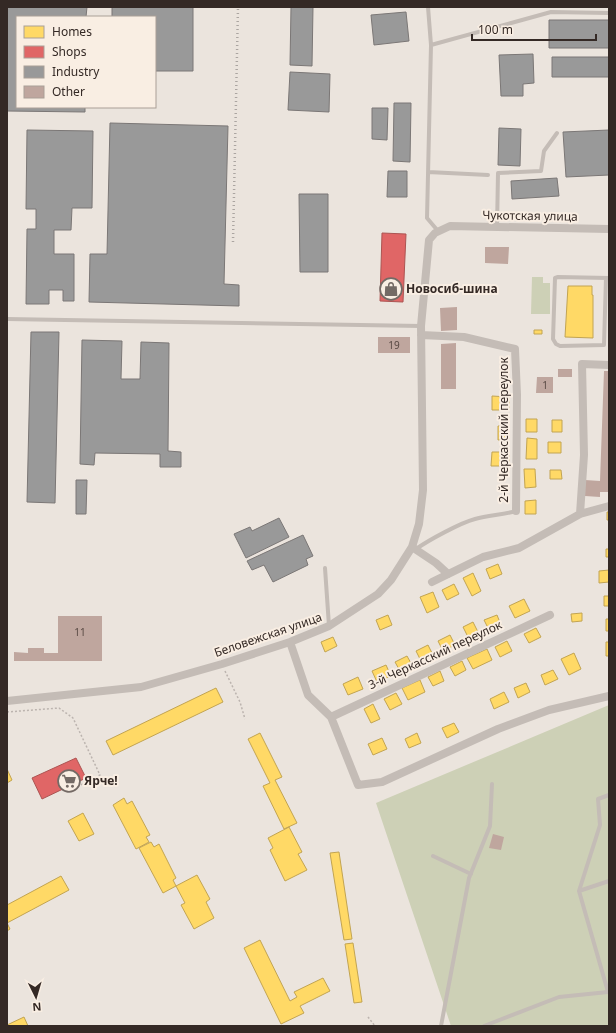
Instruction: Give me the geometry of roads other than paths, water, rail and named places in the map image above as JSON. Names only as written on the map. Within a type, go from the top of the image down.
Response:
[{"type":"street","name":"Чукотская улица","points":[[438,231],[450,226],[609,229]]},
{"type":"street","name":"Беловежская улица","points":[[7,701],[141,686],[222,664],[290,642],[329,626],[378,594],[391,580],[414,548],[419,524],[423,490],[421,326],[428,245],[429,240],[438,231]]},
{"type":"street","name":"2-й Черкасский переулок","points":[[421,335],[464,337],[515,349],[517,395],[516,511]]},
{"type":"street","points":[[580,514],[584,455],[582,364],[609,365]]},
{"type":"street","points":[[432,582],[482,557],[500,551],[519,548],[580,514],[609,506]]},
{"type":"street","points":[[414,548],[448,574]]},
{"type":"street","name":"3-й Черкасский переулок","points":[[332,717],[550,615]]},
{"type":"street","points":[[290,642],[308,695],[332,717],[358,785],[382,782],[498,729],[549,710],[609,696]]},
{"type":"lane","points":[[428,7],[430,45],[427,218],[438,231]]},
{"type":"lane","points":[[576,7],[576,12]]},
{"type":"lane","points":[[430,45],[551,12],[609,13]]},
{"type":"lane","points":[[496,228],[498,173],[541,172],[544,151],[557,133]]},
{"type":"lane","points":[[428,172],[488,175]]},
{"type":"lane","points":[[555,278],[607,278],[604,346],[560,346],[556,344],[553,339],[555,278]]},
{"type":"lane","points":[[7,319],[421,326]]},
{"type":"lane","points":[[414,548],[475,519],[503,515],[516,511]]},
{"type":"lane","points":[[324,568],[329,626]]},
{"type":"lane","points":[[441,1026],[471,874],[490,826],[492,784]]},
{"type":"lane","points":[[484,1026],[559,997],[608,992],[604,969],[580,891],[600,825],[598,799],[609,795]]},
{"type":"lane","points":[[433,856],[471,874]]},
{"type":"lane","points":[[580,891],[609,881]]},
{"type":"railway","points":[[233,242],[238,7]]},
{"type":"place","name":"Новосиб-шина","points":[[391,289]]},
{"type":"place","name":"Ярче!","points":[[69,781]]}]
